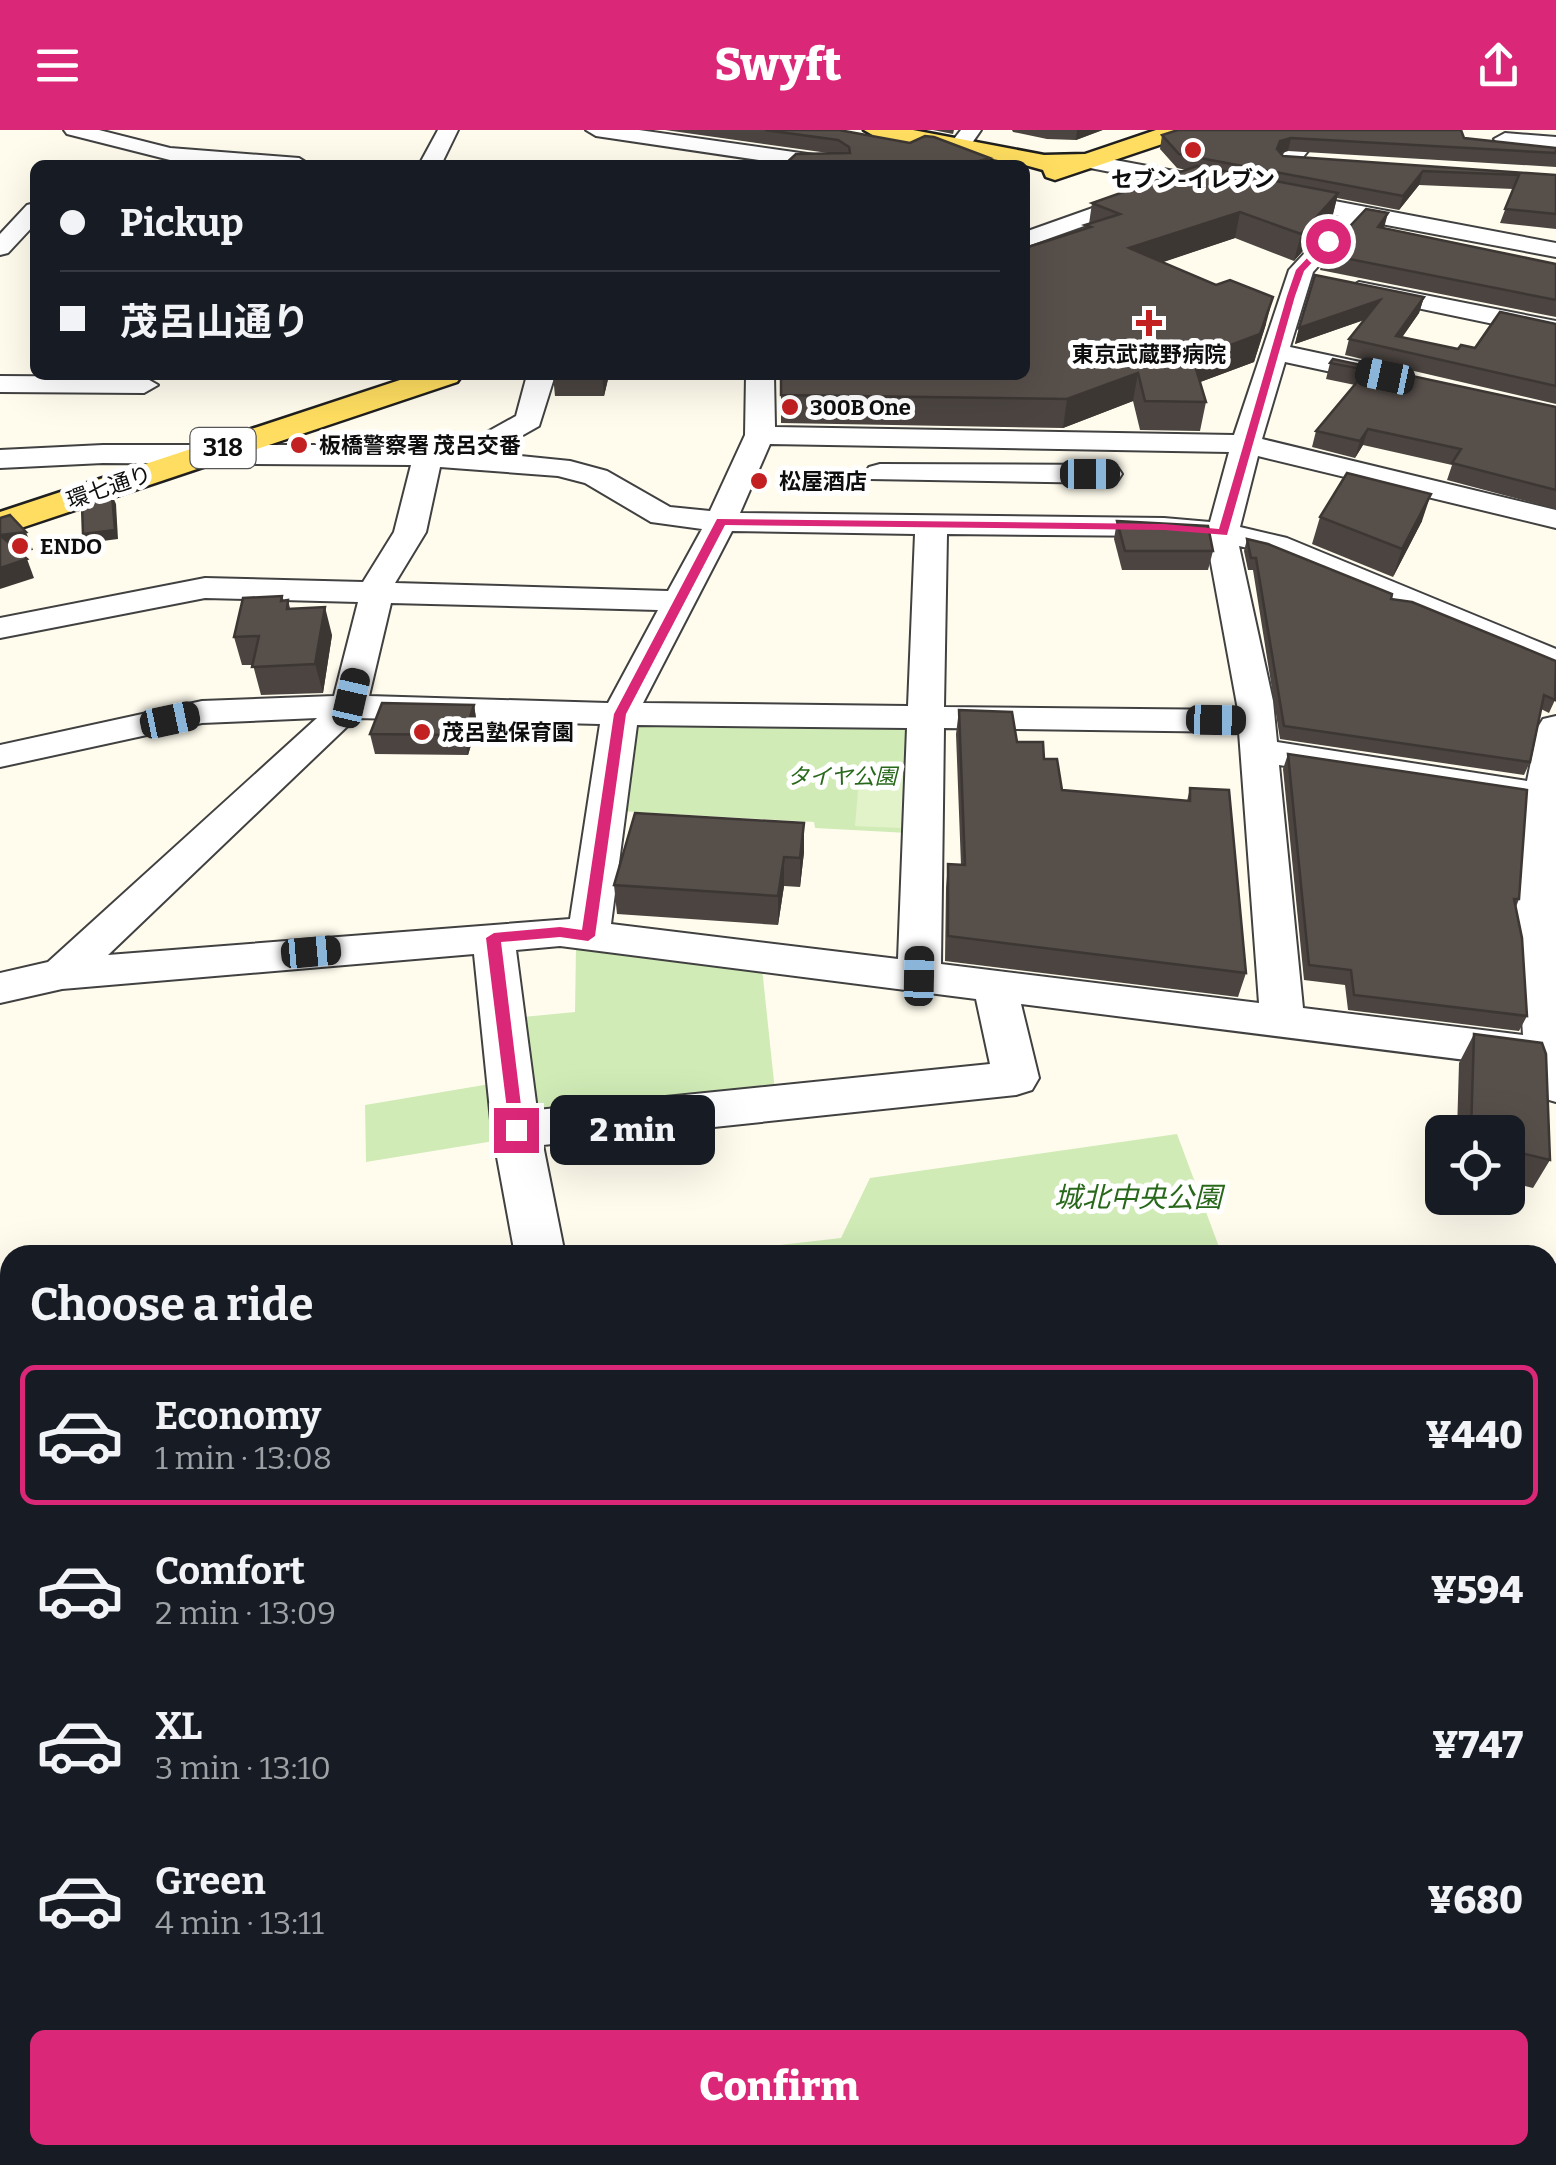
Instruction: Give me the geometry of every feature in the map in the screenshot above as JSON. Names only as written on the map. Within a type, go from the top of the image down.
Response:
[{"type":"main road","points":[[876,130],[918,139],[972,140],[1055,163],[1180,130]]},
{"type":"main road","points":[[1030,179],[1055,163],[1148,130]]},
{"type":"main road","name":"環七通り","points":[[0,510],[393,380]]},
{"type":"main road","name":"環七通り","points":[[0,524],[431,380]]},
{"type":"street","points":[[49,130],[170,154],[261,158]]},
{"type":"street","points":[[74,130],[160,158],[181,160]]},
{"type":"street","points":[[433,160],[448,130]]},
{"type":"street","points":[[1280,198],[1315,130]]},
{"type":"street","points":[[1502,134],[1556,143]]},
{"type":"street","points":[[1502,134],[1518,162]]},
{"type":"street","points":[[601,135],[797,160]]},
{"type":"street","points":[[847,136],[918,139]]},
{"type":"street","points":[[867,160],[918,139]]},
{"type":"street","points":[[1055,163],[1189,181],[1556,250]]},
{"type":"street","points":[[1030,238],[1189,181]]},
{"type":"street","points":[[1282,1022],[1257,736],[1223,533],[1274,351],[1355,212]]},
{"type":"street","points":[[11,239],[30,216]]},
{"type":"street","points":[[1318,280],[1556,329]]},
{"type":"street","points":[[1274,351],[1422,384]]},
{"type":"street","points":[[0,384],[89,380],[144,385],[160,380]]},
{"type":"street","points":[[62,974],[347,706],[381,575],[410,532],[444,458],[529,420],[540,380]]},
{"type":"street","points":[[588,936],[620,714],[721,522],[759,435],[760,380]]},
{"type":"street","points":[[103,454],[144,385]]},
{"type":"street","points":[[759,435],[1246,444],[1556,519]]},
{"type":"street","points":[[879,437],[882,525]]},
{"type":"street","points":[[1118,442],[1138,527]]},
{"type":"street","points":[[0,459],[103,454],[444,458],[560,466],[596,477],[662,515],[721,522],[1138,527],[1223,533],[1303,555],[1555,658]]},
{"type":"street","points":[[880,473],[1125,474]]},
{"type":"street","points":[[919,976],[931,526]]},
{"type":"street","points":[[0,628],[205,588],[680,601]]},
{"type":"street","points":[[0,756],[202,712],[347,706],[925,718],[1257,736],[1541,793]]},
{"type":"street","points":[[0,988],[62,974],[560,932],[1282,1022],[1554,1069],[1534,957],[1541,793],[1556,727]]},
{"type":"street","points":[[494,938],[516,1130],[538,1245]]},
{"type":"street","points":[[516,1130],[1016,1078],[995,986]]},
{"type":"green space","name":"タイヤ公園","points":[[644,721],[896,723],[911,732],[908,833],[815,828],[814,822],[620,811],[632,727]]},
{"type":"green space","points":[[860,768],[904,770],[901,828],[855,826]]},
{"type":"green space","points":[[576,946],[762,968],[775,1091],[553,1117],[533,1108],[523,1017],[575,1012]]},
{"type":"green space","points":[[490,1084],[500,1140],[366,1162],[365,1105]]},
{"type":"green space","name":"城北中央公園","points":[[1177,1134],[1218,1245],[780,1245],[841,1238],[870,1178]]},
{"type":"building","points":[[765,130],[839,130],[910,143],[925,136],[934,137],[990,158],[789,160],[796,154],[850,153],[849,147],[838,140]]},
{"type":"building","points":[[1178,130],[1461,130],[1464,138],[1556,148],[1556,153],[1291,138],[1280,141],[1277,149],[1283,156],[1556,175],[1556,214],[1505,209],[1519,175],[1423,171],[1403,196],[1179,154],[1162,135]]},
{"type":"building","points":[[1197,166],[1338,193],[1301,234],[1240,212],[1129,248],[1216,285],[1230,280],[1273,297],[1260,334],[1193,359],[1206,402],[1145,401],[1138,373],[1067,399],[781,395],[781,380],[1030,380],[1030,246],[1120,214],[1092,203]]},
{"type":"building","points":[[1366,209],[1388,213],[1378,227],[1556,264],[1556,300],[1324,254]]},
{"type":"building","points":[[1315,275],[1424,297],[1396,336],[1458,349],[1461,345],[1475,348],[1500,312],[1556,324],[1556,386],[1349,339],[1380,300],[1299,328]]},
{"type":"building","points":[[1333,359],[1556,407],[1556,490],[1452,463],[1461,449],[1368,429],[1360,441],[1316,431],[1367,370],[1330,363]]},
{"type":"building","points":[[1347,473],[1431,494],[1402,549],[1320,517]]},
{"type":"building","points":[[112,495],[115,530],[83,534],[82,505]]},
{"type":"building","points":[[10,515],[26,532],[0,535],[0,518]]},
{"type":"building","points":[[1117,521],[1208,526],[1213,551],[1125,551]]},
{"type":"building","points":[[0,535],[27,559],[0,568]]},
{"type":"building","points":[[1247,539],[1268,544],[1392,594],[1391,599],[1412,602],[1556,661],[1555,700],[1544,695],[1530,762],[1284,726],[1256,558],[1251,558]]},
{"type":"building","points":[[282,596],[281,601],[288,600],[287,609],[325,607],[315,664],[252,667],[259,636],[234,637],[243,598]]},
{"type":"building","points":[[382,703],[474,705],[464,735],[370,734]]},
{"type":"building","points":[[959,710],[1012,712],[1017,742],[1043,742],[1044,759],[1057,759],[1062,790],[1190,801],[1190,788],[1229,790],[1246,973],[948,936],[948,864],[965,865]]},
{"type":"building","points":[[1288,754],[1527,790],[1519,899],[1514,899],[1522,938],[1527,1016],[1354,995],[1351,970],[1309,965]]},
{"type":"building","points":[[635,813],[804,823],[800,858],[784,857],[778,896],[614,885]]},
{"type":"building","points":[[1474,1034],[1542,1043],[1546,1054],[1550,1160],[1525,1154],[1525,1115],[1472,1115]]},
{"type":"place","name":"セブン-イレブン","points":[[1193,150]]},
{"type":"place","name":"東京武蔵野病院","points":[[1149,323]]},
{"type":"place","name":"300B One","points":[[790,407]]},
{"type":"place","name":"板橋警察署 茂呂交番","points":[[299,445]]},
{"type":"place","name":"松屋酒店","points":[[759,481]]},
{"type":"place","name":"ENDO","points":[[20,546]]},
{"type":"place","name":"茂呂塾保育園","points":[[422,732]]},
{"type":"route","points":[[516,1130],[494,938],[560,932],[588,936],[620,714],[721,522],[1164,527],[1223,533],[1300,270],[1328,241]]}]
